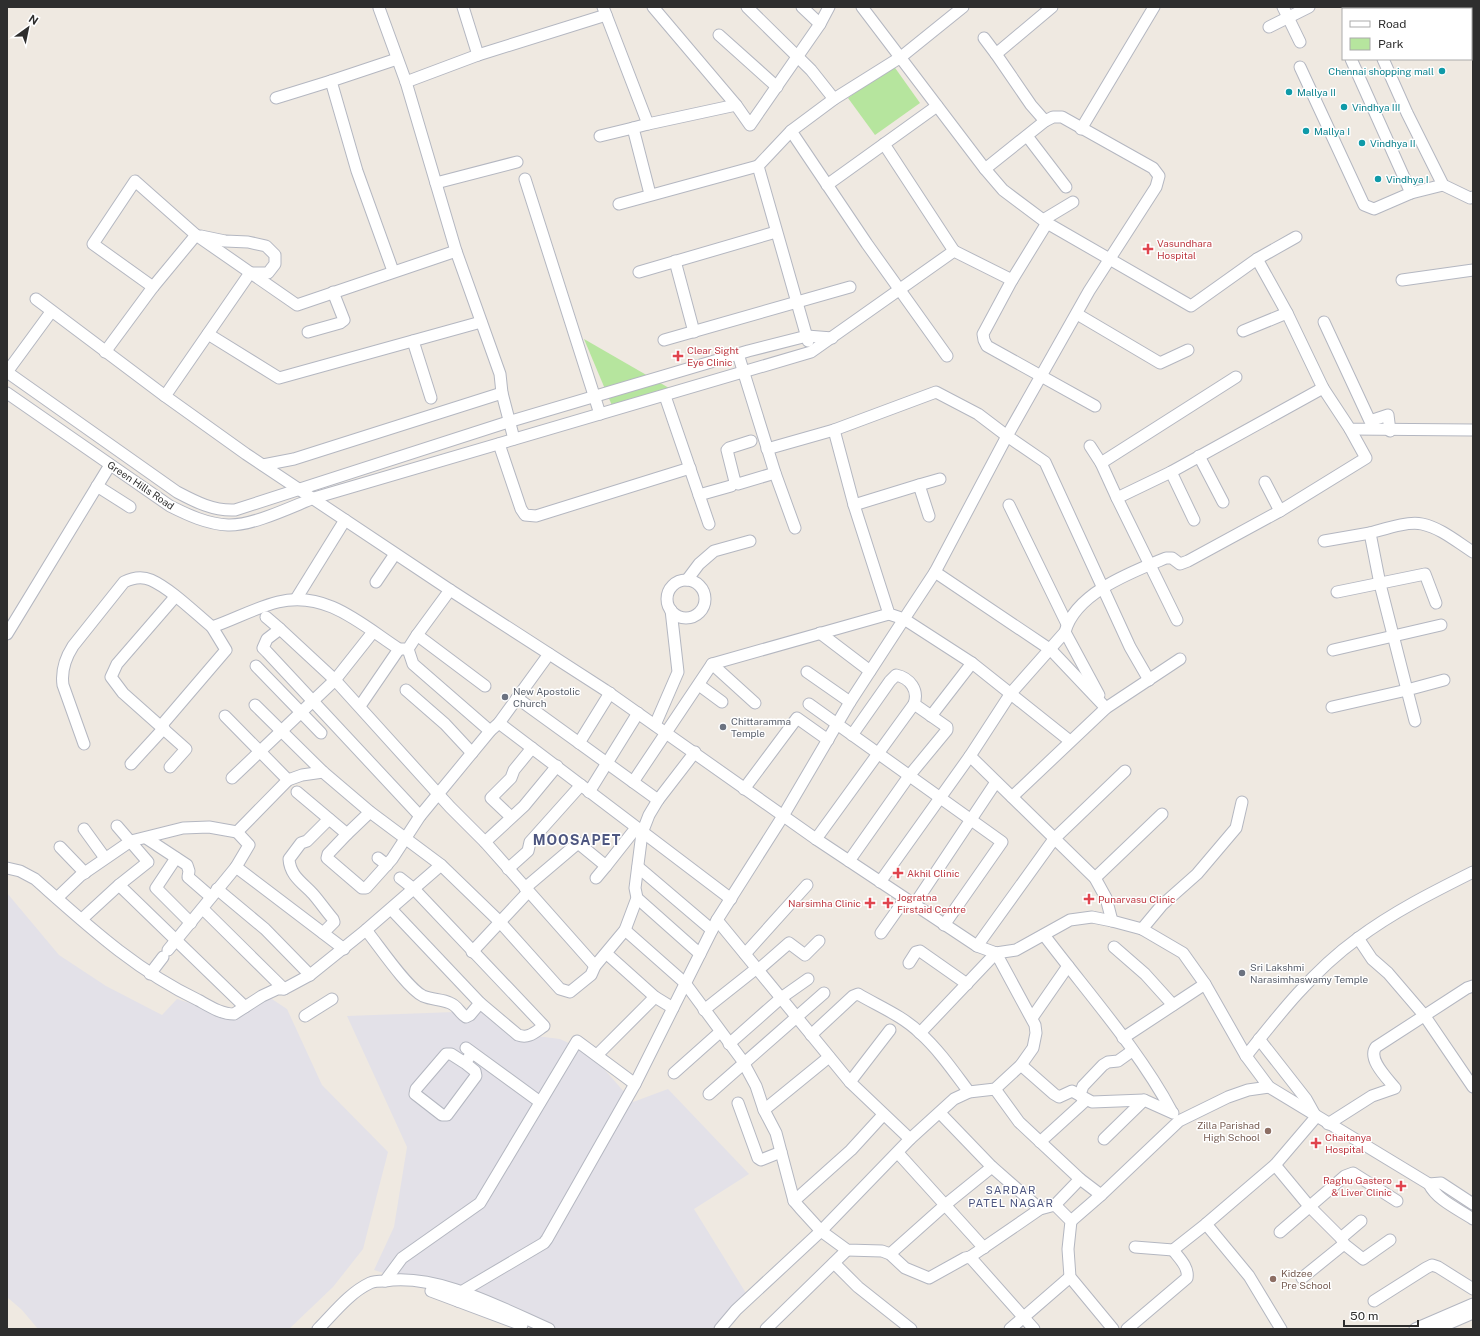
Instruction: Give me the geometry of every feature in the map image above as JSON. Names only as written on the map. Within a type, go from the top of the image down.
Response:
[{"type":"street","points":[[463,7],[478,55]]},
{"type":"street","points":[[653,7],[736,105],[750,125],[820,24],[829,7]]},
{"type":"street","points":[[747,7],[797,56],[834,99]]},
{"type":"street","points":[[802,7],[820,24]]},
{"type":"street","points":[[862,7],[985,169],[1003,190],[1045,222],[1191,306],[1257,259],[1296,237]]},
{"type":"street","points":[[619,204],[650,194],[758,166],[791,131],[834,99],[900,57],[963,7]]},
{"type":"street","points":[[996,54],[1052,7]]},
{"type":"street","points":[[1081,129],[1154,7]]},
{"type":"street","points":[[1283,7],[1287,18],[1300,42]]},
{"type":"street","points":[[1269,27],[1309,7]]},
{"type":"street","points":[[379,8],[406,82],[456,251],[500,374],[508,422],[514,439]]},
{"type":"street","points":[[406,82],[604,11],[648,124]]},
{"type":"street","points":[[719,35],[777,87]]},
{"type":"street","points":[[984,38],[1031,105],[1045,121]]},
{"type":"street","points":[[276,98],[397,59]]},
{"type":"street","points":[[1351,60],[1411,193]]},
{"type":"street","points":[[1384,60],[1407,113],[1443,185],[1470,198],[1473,197]]},
{"type":"street","points":[[1300,67],[1364,205],[1374,209],[1411,193],[1443,185]]},
{"type":"street","points":[[331,81],[357,171],[393,271]]},
{"type":"street","points":[[600,136],[736,105]]},
{"type":"street","points":[[827,185],[937,106]]},
{"type":"street","points":[[459,1297],[544,1243],[547,1239],[635,1084],[714,925],[783,816],[836,724],[935,572],[1040,376],[1076,314],[1156,187],[1159,176],[1153,168],[1062,117],[1053,117],[1045,121],[985,169]]},
{"type":"street","points":[[633,128],[650,194]]},
{"type":"street","points":[[791,131],[867,244],[902,289],[947,356]]},
{"type":"street","points":[[1027,136],[1066,187]]},
{"type":"street","points":[[884,144],[954,251],[1012,280]]},
{"type":"street","points":[[436,183],[516,162]]},
{"type":"street","points":[[758,166],[811,352]]},
{"type":"street","points":[[525,179],[596,397],[600,414]]},
{"type":"street","points":[[153,287],[93,244],[135,181],[196,235],[297,305],[305,305],[393,271],[456,251]]},
{"type":"street","points":[[1073,202],[1045,222],[983,334],[987,346],[1095,406]]},
{"type":"street","points":[[639,272],[776,232]]},
{"type":"street","points":[[196,235],[225,241],[248,242],[266,246],[275,255],[275,264],[268,273],[250,273]]},
{"type":"street","points":[[105,352],[153,287],[196,235]]},
{"type":"street","name":"Green Hills Road","points":[[7,393],[170,506],[209,522],[228,525],[245,523],[314,498],[811,352],[954,251]]},
{"type":"street","points":[[880,882],[970,756],[1011,693],[1051,650],[1081,603],[1104,588],[1166,558],[1172,558],[1180,564],[1188,562],[1280,511],[1366,458],[1350,429],[1323,388],[1286,313],[1257,259]]},
{"type":"street","points":[[675,261],[694,332]]},
{"type":"street","points":[[1402,280],[1473,270]]},
{"type":"street","points":[[165,396],[250,273]]},
{"type":"street","points":[[664,340],[850,287]]},
{"type":"street","points":[[320,301],[334,294]]},
{"type":"street","points":[[308,332],[342,322],[343,317],[334,294]]},
{"type":"street","points":[[36,299],[51,312],[165,396],[263,465],[395,554],[610,693],[816,839],[909,902],[978,946],[996,953],[1016,950],[1070,920],[1092,917],[1142,929],[1183,953],[1205,984],[1246,1056],[1269,1087],[1316,1117],[1429,1184],[1442,1183],[1473,1204]]},
{"type":"street","points":[[7,372],[51,312]]},
{"type":"street","points":[[1243,331],[1286,313]]},
{"type":"street","points":[[1076,314],[1160,363],[1188,350]]},
{"type":"street","points":[[208,334],[279,378],[481,322]]},
{"type":"street","points":[[1324,322],[1370,421],[1388,415],[1390,431]]},
{"type":"street","name":"Green Hills Road","points":[[7,372],[177,492],[199,504],[221,511],[235,510],[299,488],[508,422],[738,354],[807,336],[832,338]]},
{"type":"street","points":[[413,341],[431,398]]},
{"type":"street","points":[[738,354],[767,450],[795,528]]},
{"type":"street","points":[[1101,463],[1236,378]]},
{"type":"street","points":[[1117,498],[1171,472],[1323,388]]},
{"type":"street","points":[[767,450],[834,430],[936,392],[978,414],[1045,462],[1130,647],[1149,680]]},
{"type":"street","points":[[263,465],[294,459],[502,393]]},
{"type":"street","points":[[665,396],[709,524]]},
{"type":"street","points":[[1350,429],[1390,431],[1473,430]]},
{"type":"street","points":[[834,430],[854,505],[889,614]]},
{"type":"street","points":[[751,441],[727,450],[735,482],[738,484],[743,483],[775,473]]},
{"type":"street","points":[[499,444],[521,509],[525,514],[536,516],[690,468]]},
{"type":"street","points":[[1090,446],[1101,463],[1149,565],[1177,620]]},
{"type":"street","points":[[1199,456],[1223,502]]},
{"type":"street","points":[[7,634],[110,465]]},
{"type":"street","points":[[1171,472],[1194,520]]},
{"type":"street","points":[[854,505],[940,479]]},
{"type":"street","points":[[1265,482],[1280,511]]},
{"type":"street","points":[[918,485],[929,516]]},
{"type":"street","points":[[97,486],[130,507]]},
{"type":"street","points":[[699,495],[731,486]]},
{"type":"street","points":[[1009,505],[1066,628],[1106,708]]},
{"type":"street","points":[[296,599],[345,520]]},
{"type":"street","points":[[1324,541],[1406,525],[1421,524],[1440,531],[1473,552]]},
{"type":"street","points":[[1370,533],[1380,584],[1415,721]]},
{"type":"street","points":[[687,580],[699,564],[714,551],[750,541]]},
{"type":"street","points":[[376,582],[395,554]]},
{"type":"street","points":[[935,572],[1051,650],[1106,708]]},
{"type":"street","points":[[1337,592],[1424,574],[1427,576],[1436,604]]},
{"type":"street","points":[[84,744],[63,685],[62,676],[69,653],[124,582],[131,579],[150,580],[175,596],[212,627],[226,650],[131,764]]},
{"type":"street","points":[[655,725],[678,672],[670,610],[667,598],[671,587],[681,580],[687,580],[699,584],[705,596],[703,608],[698,613],[686,618],[680,617],[670,610]]},
{"type":"street","points":[[360,706],[404,649],[417,635],[450,590]]},
{"type":"street","points":[[170,767],[186,749],[123,692],[111,677],[117,664],[175,596]]},
{"type":"street","points":[[212,627],[262,614],[277,602],[296,599],[318,601],[335,607],[373,632],[404,649],[413,664],[490,731]]},
{"type":"street","points":[[262,614],[336,680],[439,794],[485,842],[596,966]]},
{"type":"street","points":[[634,782],[712,664],[889,614],[904,619],[972,663],[1070,741]]},
{"type":"street","points":[[1333,650],[1441,625]]},
{"type":"street","points":[[280,629],[267,639],[263,648],[420,816]]},
{"type":"street","points":[[232,778],[336,680],[373,632]]},
{"type":"street","points":[[820,633],[870,671]]},
{"type":"street","points":[[417,635],[485,686]]},
{"type":"street","points":[[370,812],[328,854],[327,858],[362,888],[366,888],[387,865],[407,838],[420,816],[490,731],[499,723],[549,654]]},
{"type":"street","points":[[1012,797],[1106,708],[1180,659]]},
{"type":"street","points":[[931,716],[972,663]]},
{"type":"street","points":[[712,664],[756,703]]},
{"type":"street","points":[[256,666],[321,733]]},
{"type":"street","points":[[806,672],[850,702]]},
{"type":"street","points":[[816,839],[914,704],[916,694],[908,680],[896,675],[890,681],[852,735]]},
{"type":"street","points":[[1332,707],[1444,680]]},
{"type":"street","points":[[699,685],[722,702]]},
{"type":"street","points":[[406,690],[445,724],[472,753]]},
{"type":"street","points":[[578,743],[610,693]]},
{"type":"street","points":[[517,698],[658,800]]},
{"type":"street","points":[[809,704],[1002,842],[944,925]]},
{"type":"street","points":[[849,861],[909,776],[947,730],[947,727],[914,704]]},
{"type":"street","points":[[256,705],[323,772],[370,812],[407,838],[441,865],[500,922],[560,989],[570,992],[591,975],[596,966],[625,930],[637,898],[635,888],[638,867],[639,830]]},
{"type":"street","points":[[508,869],[528,851],[530,842],[585,789],[607,764],[638,713]]},
{"type":"street","points":[[224,716],[288,780]]},
{"type":"street","points":[[744,789],[797,718],[828,740]]},
{"type":"street","points":[[499,723],[731,899]]},
{"type":"street","points":[[511,817],[492,798],[511,778],[514,770],[532,748]]},
{"type":"street","points":[[596,878],[639,830],[658,800],[694,752]]},
{"type":"street","points":[[970,756],[1095,878],[1106,898],[1112,921]]},
{"type":"street","points":[[485,842],[524,806],[557,766]]},
{"type":"street","points":[[978,946],[1054,839],[1124,771]]},
{"type":"street","points":[[237,832],[288,780],[302,775],[323,772]]},
{"type":"street","points":[[881,933],[909,902],[971,820],[996,782]]},
{"type":"street","points":[[297,792],[347,834]]},
{"type":"street","points":[[1142,929],[1162,905],[1198,874],[1236,828],[1242,802]]},
{"type":"street","points":[[1095,878],[1162,814]]},
{"type":"street","points":[[323,933],[334,922],[333,919],[314,895],[294,876],[290,868],[289,859],[301,843],[307,841],[329,818]]},
{"type":"street","points":[[82,919],[148,862],[117,826]]},
{"type":"street","points":[[56,898],[85,873],[131,841],[146,838],[162,832],[198,827],[237,832],[249,845],[236,867],[150,974]]},
{"type":"street","points":[[84,829],[105,858]]},
{"type":"street","points":[[146,838],[188,867],[188,877],[214,893],[270,934],[310,975]]},
{"type":"street","points":[[472,952],[527,890],[578,843],[606,866]]},
{"type":"street","points":[[60,847],[85,873]]},
{"type":"street","points":[[176,858],[156,888],[191,923]]},
{"type":"street","points":[[378,858],[387,865]]},
{"type":"street","points":[[7,868],[28,874],[126,957],[150,974],[183,993],[229,1014],[234,1014],[277,989],[284,989],[310,975],[344,949],[441,865]]},
{"type":"street","points":[[236,867],[344,949]]},
{"type":"street","points":[[638,867],[714,925],[745,954],[850,1082],[910,1140]]},
{"type":"street","points":[[1246,1056],[1274,1020],[1313,978],[1358,938],[1412,904],[1473,872]]},
{"type":"street","points":[[391,909],[480,1003],[518,1035],[528,1037],[544,1026],[472,952],[414,889],[400,878]]},
{"type":"street","points":[[120,885],[245,1007]]},
{"type":"street","points":[[745,954],[807,886]]},
{"type":"street","points":[[637,898],[700,954]]},
{"type":"street","points":[[203,909],[284,989]]},
{"type":"street","points":[[366,930],[408,982],[422,995],[450,1003],[456,1006],[461,1014],[466,1017],[470,1015],[480,1003]]},
{"type":"street","points":[[625,930],[685,983],[744,1063],[756,1086],[764,1110],[776,1133],[794,1201],[821,1231],[847,1250],[882,1251],[890,1254],[905,1268],[929,1278],[965,1258],[970,1257],[1040,1209],[1055,1205],[1080,1179]]},
{"type":"street","points":[[1044,935],[1123,1038],[1162,1093],[1176,1117]]},
{"type":"street","points":[[1358,938],[1372,959],[1388,973],[1424,1015],[1473,1087]]},
{"type":"street","points":[[704,1010],[789,943],[805,955],[819,941]]},
{"type":"street","points":[[1114,947],[1145,974],[1173,1005]]},
{"type":"street","points":[[909,963],[916,952],[920,951],[966,984]]},
{"type":"street","points":[[920,1033],[996,953]]},
{"type":"street","points":[[720,1329],[736,1310],[821,1231],[910,1140],[954,1099],[969,1092],[995,1089],[1021,1065],[1033,1048],[1035,1041],[1035,1025],[996,953]]},
{"type":"street","points":[[607,954],[655,997],[673,1008]]},
{"type":"street","points":[[1032,1018],[1068,966]]},
{"type":"street","points":[[729,1044],[781,998],[808,979]]},
{"type":"street","points":[[1123,1038],[1205,984]]},
{"type":"street","points":[[1328,1124],[1372,1096],[1395,1088],[1373,1058],[1373,1051],[1376,1047],[1424,1015],[1467,988],[1473,986]]},
{"type":"street","points":[[709,1094],[824,993]]},
{"type":"street","points":[[811,1035],[855,994],[905,1021],[920,1033],[952,1069],[969,1092]]},
{"type":"street","points":[[597,1055],[655,997]]},
{"type":"street","points":[[305,1016],[332,999]]},
{"type":"street","points":[[850,1082],[890,1030]]},
{"type":"street","points":[[674,1073],[720,1032]]},
{"type":"street","points":[[1259,1039],[1306,1098],[1316,1117]]},
{"type":"street","points":[[390,1280],[402,1258],[480,1203],[577,1040],[635,1084]]},
{"type":"street","points":[[464,1063],[469,1051],[540,1102]]},
{"type":"street","points":[[1040,1142],[1084,1102],[1080,1094],[1083,1086],[1103,1065],[1108,1062],[1118,1061],[1132,1051]]},
{"type":"street","points":[[446,1054],[451,1054],[464,1063],[475,1071],[476,1076],[447,1115],[442,1116],[416,1094],[416,1089],[446,1054]]},
{"type":"street","points":[[764,1110],[829,1057]]},
{"type":"street","points":[[1021,1065],[1056,1096],[1061,1097],[1072,1091],[1080,1094],[1092,1102],[1144,1100],[1176,1117]]},
{"type":"street","points":[[1112,1329],[1070,1277],[1068,1249],[1071,1221],[1101,1195],[1176,1117],[1248,1090],[1269,1087]]},
{"type":"street","points":[[995,1089],[1019,1122],[1080,1179],[1101,1195]]},
{"type":"street","points":[[1104,1139],[1144,1100]]},
{"type":"street","points":[[738,1103],[759,1160],[781,1152]]},
{"type":"street","points":[[940,1113],[992,1167],[1040,1209]]},
{"type":"street","points":[[794,1201],[851,1150],[883,1115]]},
{"type":"street","points":[[1135,1246],[1173,1250],[1206,1224],[1275,1164],[1316,1117]]},
{"type":"street","points":[[898,1153],[984,1248]]},
{"type":"street","points":[[1275,1164],[1309,1206],[1342,1241],[1363,1259],[1390,1240]]},
{"type":"street","points":[[890,1254],[992,1167]]},
{"type":"street","points":[[1280,1232],[1346,1176],[1353,1173],[1397,1201]]},
{"type":"street","points":[[1429,1184],[1432,1191],[1439,1197],[1473,1218]]},
{"type":"street","points":[[1055,1205],[1071,1221]]},
{"type":"street","points":[[1302,1278],[1361,1221]]},
{"type":"street","points":[[1206,1224],[1249,1276],[1281,1329]]},
{"type":"street","points":[[766,1329],[847,1250]]},
{"type":"street","points":[[1127,1329],[1187,1278],[1188,1273],[1184,1265],[1173,1250]]},
{"type":"street","points":[[970,1257],[1034,1329]]},
{"type":"street","points":[[834,1263],[858,1287],[911,1329]]},
{"type":"street","points":[[1374,1301],[1426,1268],[1432,1266],[1438,1267],[1473,1289]]},
{"type":"street","points":[[1010,1329],[1023,1316],[1070,1277]]},
{"type":"street","points":[[318,1329],[358,1291],[372,1282],[409,1279],[549,1329]]},
{"type":"street","points":[[459,1297],[531,1329]]},
{"type":"street","points":[[1415,1329],[1473,1304]]},
{"type":"street","points":[[1436,1329],[1473,1313]]},
{"type":"street","points":[[1105,1329],[1112,1329]]},
{"type":"shaded area","points":[[7,893],[59,955],[106,986],[162,1015],[177,999],[233,1017],[266,995],[287,1009],[322,1085],[388,1152],[363,1249],[333,1287],[289,1329],[38,1329],[22,1310],[7,1297]]},
{"type":"shaded area","points":[[481,1011],[520,1034],[560,1039],[590,1053],[633,1102],[668,1089],[749,1174],[694,1209],[749,1298],[726,1329],[558,1329],[374,1270],[394,1227],[407,1147],[347,1016]]},
{"type":"green space","points":[[893,65],[920,103],[875,135],[848,98]]},
{"type":"green space","points":[[584,339],[669,388],[613,408]]},
{"type":"place","name":"Chennai shopping mall","points":[[1442,71]]},
{"type":"place","name":"Mallya II","points":[[1289,92]]},
{"type":"place","name":"Vindhya III","points":[[1344,107]]},
{"type":"place","name":"Mallya I","points":[[1306,131]]},
{"type":"place","name":"Vindhya II","points":[[1362,143]]},
{"type":"place","name":"Vindhya I","points":[[1378,179]]},
{"type":"place","name":"Vasundhara Hospital","points":[[1148,249]]},
{"type":"place","name":"Clear Sight Eye Clinic","points":[[678,356]]},
{"type":"place","name":"New Apostolic Church","points":[[505,697]]},
{"type":"place","name":"Chittaramma Temple","points":[[723,727]]},
{"type":"place","name":"Akhil Clinic","points":[[898,873]]},
{"type":"place","name":"Punarvasu Clinic","points":[[1089,899]]},
{"type":"place","name":"Narsimha Clinic","points":[[870,903]]},
{"type":"place","name":"Jogratna Firstaid Centre","points":[[888,903]]},
{"type":"place","name":"Sri Lakshmi Narasimhaswamy Temple","points":[[1242,973]]},
{"type":"place","name":"Zilla Parishad High School","points":[[1268,1131]]},
{"type":"place","name":"Chaitanya Hospital","points":[[1316,1143]]},
{"type":"place","name":"Raghu Gastero & Liver Clinic","points":[[1401,1186]]},
{"type":"place","name":"Kidzee Pre School","points":[[1273,1279]]},
{"type":"district","name":"MOOSAPET","points":[[577,840]]},
{"type":"district","name":"SARDAR PATEL NAGAR","points":[[1011,1196]]}]
